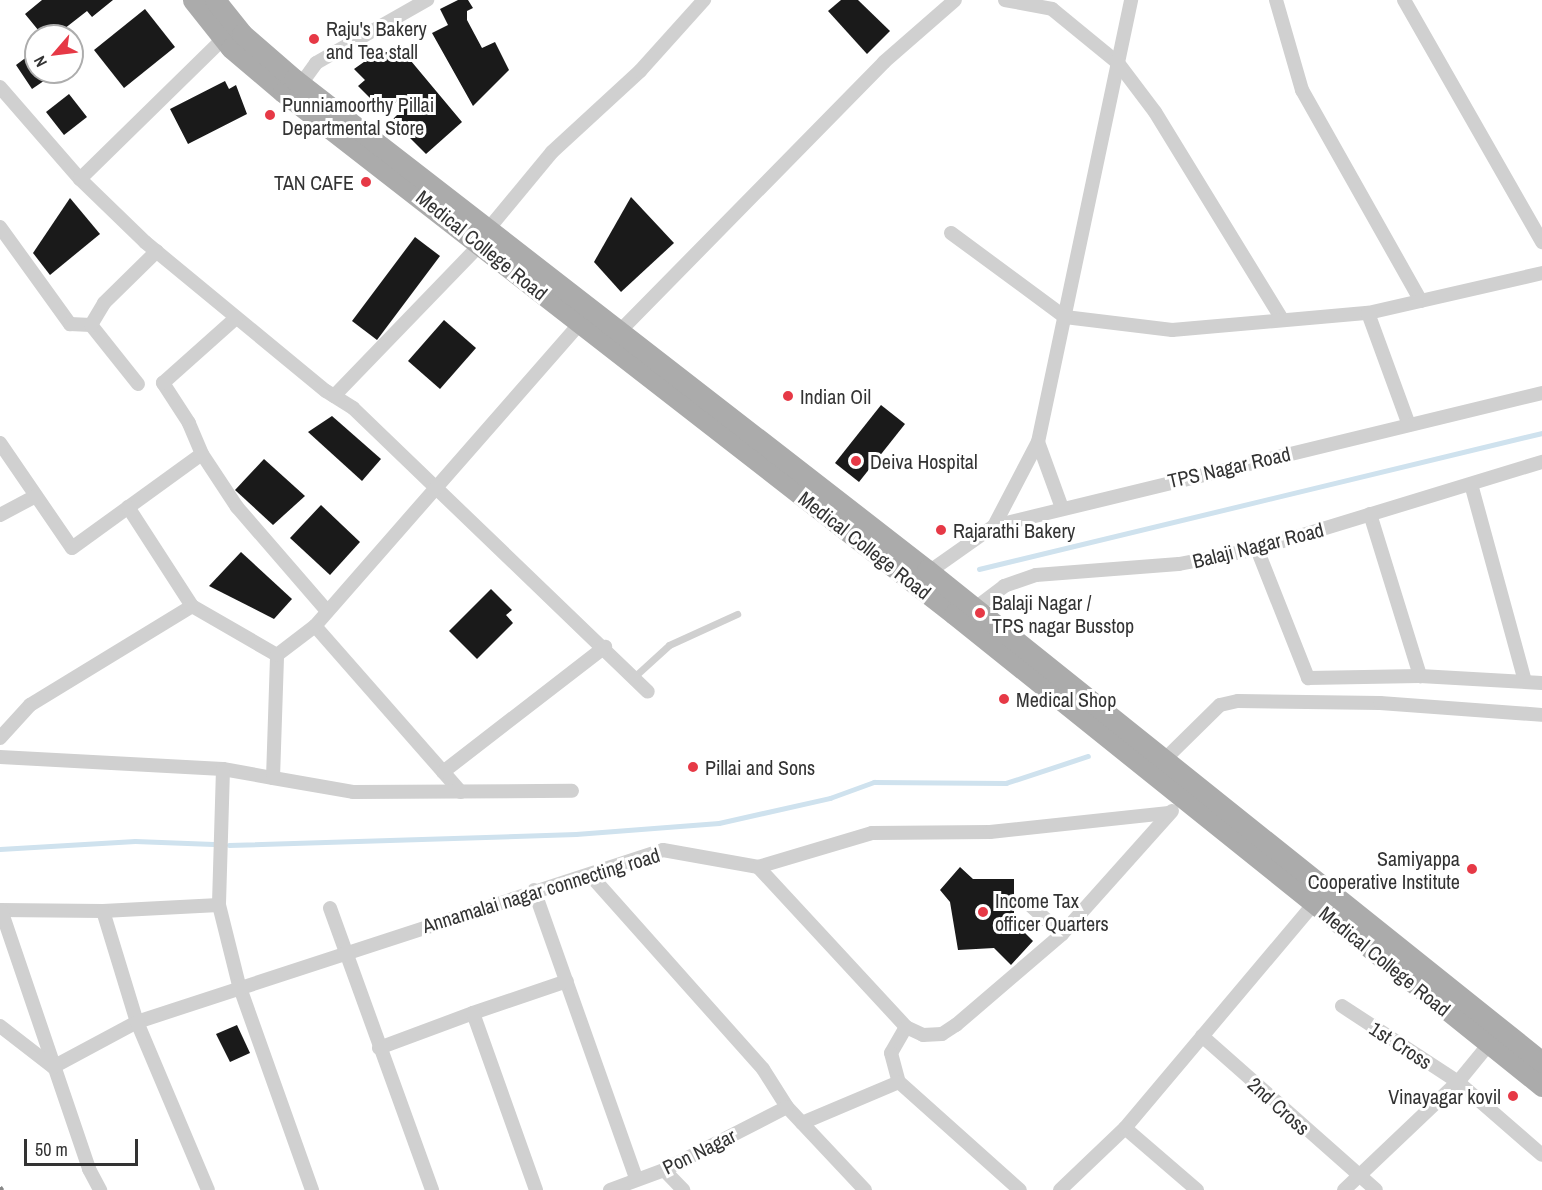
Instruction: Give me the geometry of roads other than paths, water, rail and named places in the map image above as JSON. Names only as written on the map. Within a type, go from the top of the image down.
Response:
[{"type":"main road","name":"Medical College Road","points":[[193,0],[223,39],[283,92],[485,236],[579,324],[612,339]]},
{"type":"main road","name":"Medical College Road","points":[[215,0],[242,34],[612,339],[929,583],[1165,759],[1321,896],[1494,1038],[1542,1086]]},
{"type":"main road","name":"Medical College Road","points":[[964,608],[1188,800],[1321,896]]},
{"type":"main road","name":"Medical College Road","points":[[1494,1038],[1542,1062]]},
{"type":"street","points":[[301,84],[316,63],[427,0]]},
{"type":"street","points":[[334,396],[485,236],[552,152],[640,71],[704,0]]},
{"type":"street","points":[[1005,0],[1052,9],[1118,63],[1155,112],[1282,319]]},
{"type":"street","points":[[994,526],[1038,442],[1131,0]]},
{"type":"street","points":[[1276,0],[1302,90],[1421,302]]},
{"type":"street","points":[[1404,0],[1542,242]]},
{"type":"street","points":[[612,339],[884,62],[953,1]]},
{"type":"street","points":[[80,179],[223,39]]},
{"type":"street","points":[[0,87],[80,179],[157,251],[236,318],[334,396],[353,408],[435,491],[605,647],[648,692]]},
{"type":"street","points":[[0,227],[70,324],[91,325],[138,384]]},
{"type":"street","points":[[951,233],[1065,317],[1172,330],[1368,313],[1542,273]]},
{"type":"street","points":[[91,325],[104,303],[157,251]]},
{"type":"street","points":[[1368,313],[1409,425]]},
{"type":"street","points":[[236,318],[163,383],[189,423],[202,454],[237,507],[327,611]]},
{"type":"street","points":[[277,655],[315,626],[579,324]]},
{"type":"street","name":"TPS Nagar Road","points":[[929,583],[994,526],[1542,393]]},
{"type":"street","points":[[1038,442],[1062,508]]},
{"type":"street","points":[[0,443],[72,548],[202,454]]},
{"type":"street","name":"Balaji Nagar Road","points":[[964,608],[1004,586],[1036,575],[1179,564],[1257,549],[1542,462]]},
{"type":"street","points":[[1471,484],[1525,682]]},
{"type":"street","points":[[0,515],[35,496]]},
{"type":"street","points":[[128,507],[192,606],[277,655]]},
{"type":"street","points":[[1370,514],[1420,676]]},
{"type":"street","points":[[1257,549],[1308,678],[1420,676],[1542,683]]},
{"type":"street","points":[[0,738],[30,705],[192,606]]},
{"type":"street","points":[[315,626],[461,792]]},
{"type":"street","points":[[443,772],[605,647]]},
{"type":"street","points":[[273,778],[277,655]]},
{"type":"street","points":[[1165,759],[1192,727],[1220,705],[1238,701],[1380,703],[1542,715]]},
{"type":"street","points":[[0,757],[223,769],[353,792],[572,791]]},
{"type":"street","points":[[223,769],[219,905],[239,985],[312,1190]]},
{"type":"street","points":[[758,867],[906,1027],[923,1035],[942,1034],[1062,934],[1168,813],[1188,800]]},
{"type":"street","name":"Annamalai nagar connecting road","points":[[53,1067],[137,1022],[239,985],[534,890],[591,877],[663,850],[758,867],[872,833],[990,832],[1168,813]]},
{"type":"street","points":[[591,877],[763,1069],[787,1107],[865,1190]]},
{"type":"street","points":[[534,890],[636,1178]]},
{"type":"street","points":[[1060,1190],[1125,1128],[1321,896]]},
{"type":"street","points":[[100,1190],[53,1067],[1,910],[103,911],[219,905]]},
{"type":"street","points":[[1030,905],[1062,934]]},
{"type":"street","points":[[330,908],[432,1190]]},
{"type":"street","points":[[103,911],[137,1022],[208,1190]]},
{"type":"street","points":[[379,1047],[567,981]]},
{"type":"street","name":"1st Cross","points":[[1342,1006],[1458,1082],[1542,1155]]},
{"type":"street","points":[[473,1013],[536,1190]]},
{"type":"street","points":[[0,1026],[53,1067]]},
{"type":"street","points":[[906,1027],[891,1053],[899,1082],[1020,1190]]},
{"type":"street","name":"2nd Cross","points":[[1202,1036],[1357,1176],[1376,1190]]},
{"type":"street","points":[[1344,1190],[1458,1082],[1494,1038]]},
{"type":"street","points":[[802,1123],[899,1082]]},
{"type":"street","name":"Pon Nagar","points":[[610,1190],[636,1178],[664,1170],[787,1107]]},
{"type":"street","points":[[1125,1128],[1197,1190]]},
{"type":"street","points":[[664,1170],[683,1190]]},
{"type":"lane","points":[[634,677],[669,645],[737,614]]},
{"type":"waterway","points":[[979,569],[1542,433]]},
{"type":"waterway","points":[[229,845],[576,834],[719,823],[830,798],[874,782],[1006,783],[1088,756]]},
{"type":"waterway","points":[[0,849],[135,841],[213,844]]},
{"type":"place","name":"Raju's Bakery and Tea stall","points":[[314,39]]},
{"type":"place","name":"Punniamoorthy Pillai Departmental Store","points":[[270,115]]},
{"type":"place","name":"TAN CAFE","points":[[366,182]]},
{"type":"place","name":"Indian Oil","points":[[788,396]]},
{"type":"place","name":"Deiva Hospital","points":[[856,461]]},
{"type":"place","name":"Rajarathi Bakery","points":[[941,530]]},
{"type":"place","name":"Balaji Nagar / TPS nagar Busstop","points":[[980,613]]},
{"type":"place","name":"Medical Shop","points":[[1004,699]]},
{"type":"place","name":"Pillai and Sons","points":[[693,767]]},
{"type":"place","name":"Samiyappa Cooperative Institute","points":[[1472,869]]},
{"type":"place","name":"Income Tax officer Quarters","points":[[983,912]]},
{"type":"place","name":"Vinayagar kovil","points":[[1513,1096]]}]
